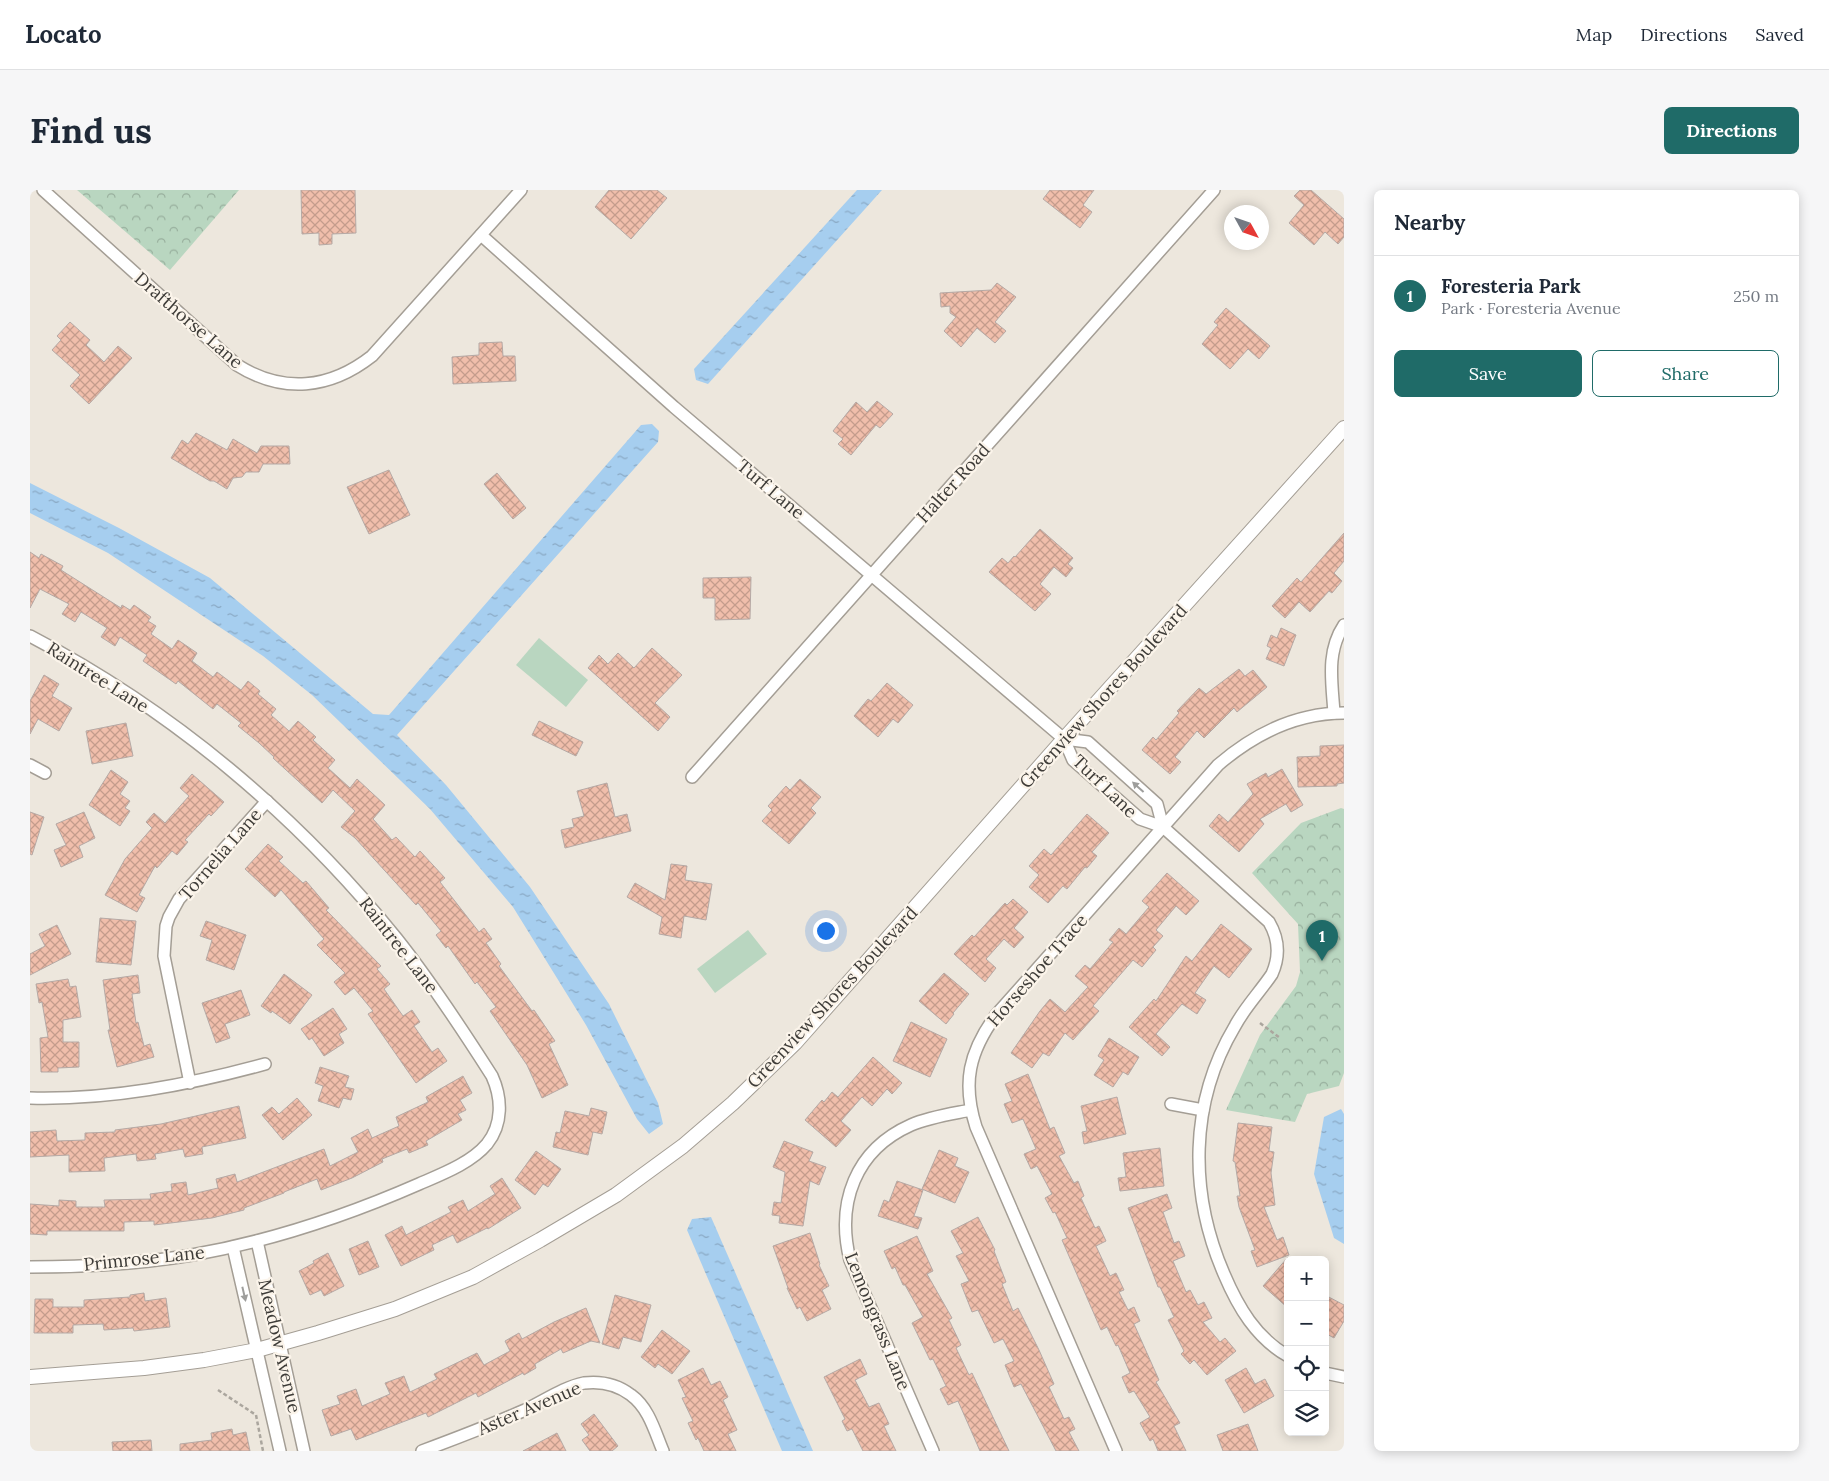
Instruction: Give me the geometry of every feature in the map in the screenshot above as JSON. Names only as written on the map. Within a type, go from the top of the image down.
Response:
[{"type":"street","name":"Drafthorse Lane","points":[[43,190],[230,360],[262,378],[288,384],[324,382],[358,368],[372,356],[522,190]]},
{"type":"street","name":"Halter Road","points":[[692,777],[1214,190]]},
{"type":"street","name":"Turf Lane","points":[[481,235],[674,407],[1064,739],[1073,760],[1140,819],[1164,827]]},
{"type":"street","name":"Greenview Shores Boulevard","points":[[30,1377],[144,1368],[204,1360],[280,1344],[395,1308],[472,1277],[616,1195],[683,1146],[733,1103],[795,1043],[1064,739],[1344,428]]},
{"type":"street","points":[[1339,713],[1331,660],[1338,634],[1344,625]]},
{"type":"street","name":"Raintree Lane","points":[[31,638],[86,667],[143,704],[221,762],[318,850],[360,894],[398,940],[452,1013],[492,1076],[498,1090],[500,1105],[497,1125],[493,1135],[488,1144],[468,1160],[382,1200],[333,1218],[257,1241]]},
{"type":"street","name":"Horseshoe Trace","points":[[1116,1451],[976,1127],[971,1110],[968,1081],[976,1045],[996,1015],[1218,765],[1243,745],[1266,731],[1288,722],[1311,716],[1339,713]]},
{"type":"street","name":"Turf Lane","points":[[1064,739],[1088,742],[1157,804],[1164,827]]},
{"type":"street","points":[[30,765],[45,773]]},
{"type":"street","name":"Tornelia Lane","points":[[190,1083],[164,956],[166,926],[179,899],[266,801]]},
{"type":"street","points":[[1164,827],[1262,915],[1269,922],[1277,938],[1278,957],[1272,974],[1234,1026],[1220,1055],[1209,1085],[1203,1110],[1198,1153],[1199,1185],[1207,1228],[1234,1298],[1245,1317],[1267,1341],[1284,1353]]},
{"type":"street","points":[[30,1098],[93,1097],[141,1092],[190,1083],[265,1064]]},
{"type":"street","points":[[1171,1104],[1203,1110]]},
{"type":"street","name":"Lemongrass Lane","points":[[933,1451],[850,1260],[845,1233],[846,1206],[858,1172],[868,1156],[881,1143],[896,1132],[912,1124],[971,1110]]},
{"type":"street","name":"Meadow Avenue","points":[[257,1241],[304,1451]]},
{"type":"street","name":"Primrose Lane","points":[[30,1267],[84,1266],[190,1255],[257,1241]]},
{"type":"street","name":"Meadow Avenue","points":[[233,1247],[280,1451]]},
{"type":"street","points":[[1329,1374],[1344,1377]]},
{"type":"street","name":"Aster Avenue","points":[[422,1451],[470,1433],[575,1386],[595,1382],[615,1386],[636,1400],[646,1411],[663,1451]]},
{"type":"path","points":[[1260,1022],[1280,1038]]},
{"type":"path","points":[[218,1390],[256,1415],[263,1451]]},
{"type":"green space","points":[[77,190],[239,190],[170,270]]},
{"type":"green space","points":[[539,638],[588,680],[566,707],[516,665]]},
{"type":"green space","points":[[1341,808],[1344,809],[1344,1073],[1339,1086],[1307,1094],[1295,1122],[1226,1110],[1260,1035],[1296,986],[1300,972],[1298,924],[1252,873],[1301,823]]},
{"type":"green space","points":[[748,930],[767,954],[715,993],[697,969]]},
{"type":"water","points":[[857,190],[882,190],[708,384],[696,380],[694,369]]},
{"type":"water","points":[[652,424],[659,431],[658,442],[397,735],[446,785],[530,887],[609,1004],[658,1103],[663,1124],[649,1134],[637,1119],[586,1025],[513,907],[430,809],[312,695],[263,656],[108,553],[30,513],[30,483],[119,528],[210,578],[373,714],[389,715],[641,425]]},
{"type":"water","points":[[1341,1109],[1344,1114],[1344,1244],[1334,1238],[1314,1174],[1324,1117]]},
{"type":"water","points":[[711,1217],[813,1451],[782,1451],[687,1230],[692,1219]]},
{"type":"building","points":[[301,190],[355,190],[356,233],[332,234],[332,244],[319,245],[319,233],[302,234]]},
{"type":"building","points":[[609,190],[657,190],[667,198],[631,239],[595,207]]},
{"type":"building","points":[[1050,190],[1094,190],[1083,205],[1092,212],[1080,228],[1043,199]]},
{"type":"building","points":[[1300,190],[1311,190],[1344,219],[1344,237],[1338,244],[1325,232],[1314,245],[1289,223],[1304,205],[1294,196]]},
{"type":"building","points":[[997,283],[1016,297],[995,322],[1006,331],[995,343],[977,328],[961,347],[944,331],[956,317],[950,313],[950,306],[941,307],[940,293],[991,290]]},
{"type":"building","points":[[1226,308],[1270,346],[1259,359],[1248,349],[1230,369],[1202,344],[1218,325],[1214,322]]},
{"type":"building","points":[[70,322],[90,340],[86,345],[104,362],[118,346],[132,358],[89,404],[70,386],[80,375],[52,350],[61,340],[57,336]]},
{"type":"building","points":[[502,342],[503,356],[515,356],[516,381],[453,384],[452,357],[479,355],[479,343]]},
{"type":"building","points":[[877,401],[893,414],[880,428],[876,425],[851,455],[838,444],[843,439],[833,431],[856,402],[867,412]]},
{"type":"building","points":[[196,433],[227,450],[233,439],[257,453],[261,446],[289,446],[290,464],[263,464],[259,472],[246,472],[242,477],[233,478],[227,489],[171,458],[182,440],[188,444]]},
{"type":"building","points":[[389,470],[410,515],[369,534],[347,487]]},
{"type":"building","points":[[497,473],[526,508],[513,519],[484,484]]},
{"type":"building","points":[[1040,529],[1073,558],[1068,564],[1073,568],[1066,577],[1054,567],[1040,584],[1051,594],[1035,611],[989,572],[1002,558],[1008,563]]},
{"type":"building","points":[[1344,533],[1344,561],[1334,573],[1342,581],[1332,593],[1329,591],[1310,612],[1299,602],[1285,618],[1272,606],[1297,578],[1301,582]]},
{"type":"building","points":[[30,552],[39,558],[41,554],[63,566],[61,570],[121,608],[122,605],[130,610],[134,605],[151,617],[148,621],[156,626],[151,634],[172,649],[178,640],[197,653],[192,661],[213,677],[217,672],[241,690],[248,681],[260,691],[258,694],[276,709],[271,715],[289,731],[298,721],[316,737],[313,740],[335,760],[328,768],[350,788],[357,779],[385,805],[373,819],[392,840],[396,837],[415,857],[420,851],[445,878],[440,882],[479,932],[484,928],[492,939],[486,943],[501,964],[499,966],[532,1011],[534,1010],[555,1041],[549,1044],[568,1085],[542,1098],[527,1065],[490,1011],[496,1007],[477,982],[475,984],[448,946],[446,948],[436,935],[441,931],[418,903],[416,905],[355,838],[341,827],[355,811],[333,790],[322,803],[259,743],[238,726],[241,723],[217,704],[213,709],[178,681],[176,684],[143,661],[147,655],[120,637],[115,646],[101,637],[107,628],[81,612],[75,622],[62,614],[69,604],[40,589],[30,608]]},
{"type":"building","points":[[751,577],[750,619],[715,620],[715,598],[703,598],[703,578]]},
{"type":"building","points":[[1281,628],[1296,635],[1284,666],[1266,659],[1271,648],[1267,646],[1271,635],[1277,638]]},
{"type":"building","points":[[652,648],[682,675],[655,703],[670,717],[658,731],[588,668],[599,655],[608,664],[618,653],[634,668]]},
{"type":"building","points":[[1239,669],[1245,676],[1253,670],[1267,687],[1237,712],[1234,708],[1204,738],[1197,731],[1175,757],[1181,762],[1170,774],[1142,750],[1153,737],[1156,740],[1179,713],[1177,711],[1199,688],[1206,694]]},
{"type":"building","points":[[44,675],[59,684],[52,696],[72,708],[59,731],[38,719],[30,734],[30,701]]},
{"type":"building","points":[[887,683],[913,705],[898,723],[893,719],[878,737],[854,716],[868,699],[871,701]]},
{"type":"building","points":[[539,721],[583,742],[576,756],[532,735]]},
{"type":"building","points":[[126,723],[133,756],[92,764],[86,731]]},
{"type":"building","points":[[1344,745],[1344,783],[1337,784],[1337,786],[1298,787],[1297,757],[1320,756],[1320,746]]},
{"type":"building","points":[[1282,769],[1303,805],[1291,812],[1286,804],[1260,819],[1264,824],[1239,852],[1209,826],[1219,814],[1228,822],[1253,794],[1247,784],[1266,773],[1268,777]]},
{"type":"building","points":[[111,770],[128,782],[120,794],[130,801],[125,808],[130,811],[120,826],[89,805]]},
{"type":"building","points":[[192,774],[224,802],[211,816],[209,814],[185,840],[188,842],[177,855],[172,851],[157,868],[155,866],[139,895],[145,898],[137,912],[105,895],[125,859],[152,828],[146,822],[154,813],[165,823],[189,796],[180,788]]},
{"type":"building","points":[[800,779],[821,797],[811,808],[816,813],[789,844],[762,821],[772,810],[768,806],[786,786],[790,790]]},
{"type":"building","points":[[607,783],[615,817],[627,814],[631,831],[565,848],[561,830],[574,827],[572,819],[584,816],[577,791]]},
{"type":"building","points":[[30,812],[44,817],[32,855],[30,854]]},
{"type":"building","points":[[84,812],[95,838],[79,846],[83,857],[61,867],[54,850],[66,845],[56,824]]},
{"type":"building","points":[[1087,814],[1109,833],[1092,852],[1097,856],[1087,868],[1085,867],[1067,889],[1063,886],[1048,903],[1029,887],[1039,875],[1029,866],[1044,849],[1051,855]]},
{"type":"building","points":[[268,844],[283,857],[279,861],[303,883],[306,881],[329,908],[326,910],[381,966],[377,969],[390,984],[384,989],[403,1016],[412,1010],[420,1022],[414,1026],[432,1052],[438,1048],[447,1061],[416,1083],[368,1014],[373,1011],[354,988],[345,995],[334,982],[345,973],[317,945],[324,939],[281,890],[275,897],[245,869]]},
{"type":"building","points":[[671,864],[687,866],[685,880],[712,884],[706,920],[684,916],[681,938],[659,934],[662,917],[627,897],[635,883],[665,900]]},
{"type":"building","points":[[1167,873],[1199,901],[1186,915],[1176,906],[1156,930],[1163,936],[1153,947],[1156,950],[1142,967],[1133,960],[1093,1006],[1099,1011],[1073,1040],[1065,1033],[1049,1056],[1043,1053],[1032,1068],[1011,1053],[1050,999],[1065,1012],[1088,987],[1075,976],[1085,965],[1090,969],[1113,942],[1109,940],[1119,928],[1126,934],[1149,907],[1142,901]]},
{"type":"building","points":[[1013,899],[1028,912],[1014,928],[1024,937],[1014,948],[1004,939],[986,959],[996,968],[985,982],[954,954],[972,935],[974,937],[1005,903],[1007,905]]},
{"type":"building","points":[[100,918],[136,921],[131,965],[96,962]]},
{"type":"building","points":[[206,921],[246,935],[234,970],[206,960],[212,940],[200,936]]},
{"type":"building","points":[[1221,924],[1252,949],[1229,978],[1214,966],[1195,993],[1206,1000],[1197,1014],[1182,1004],[1156,1034],[1170,1047],[1162,1056],[1129,1027],[1154,999],[1156,1001],[1186,956],[1192,961]]},
{"type":"building","points":[[57,925],[71,954],[30,975],[30,954],[45,946],[39,934]]},
{"type":"building","points":[[944,973],[969,994],[946,1024],[919,1001]]},
{"type":"building","points":[[284,974],[312,995],[290,1024],[272,1011],[271,1013],[261,1006]]},
{"type":"building","points":[[138,975],[140,993],[132,994],[136,1023],[138,1022],[144,1046],[150,1044],[154,1057],[117,1067],[108,1030],[110,1030],[103,980]]},
{"type":"building","points":[[68,979],[70,987],[76,986],[81,1017],[63,1020],[63,1042],[79,1042],[79,1067],[58,1068],[58,1072],[41,1072],[40,1038],[48,1037],[42,1002],[39,1003],[36,984]]},
{"type":"building","points":[[241,990],[250,1015],[225,1024],[230,1038],[216,1043],[202,1003]]},
{"type":"building","points":[[333,1008],[347,1029],[339,1034],[344,1043],[324,1056],[312,1038],[309,1040],[301,1029]]},
{"type":"building","points":[[911,1022],[947,1039],[930,1077],[893,1061]]},
{"type":"building","points":[[1109,1038],[1139,1057],[1128,1075],[1123,1072],[1113,1087],[1094,1075],[1104,1060],[1098,1056]]},
{"type":"building","points":[[873,1057],[902,1083],[892,1094],[887,1089],[872,1106],[862,1097],[841,1121],[851,1130],[836,1147],[805,1120],[822,1100],[824,1102],[832,1092],[838,1097]]},
{"type":"building","points":[[320,1067],[349,1076],[345,1087],[354,1089],[351,1100],[343,1098],[339,1108],[318,1101],[323,1086],[315,1083]]},
{"type":"building","points":[[1028,1074],[1050,1129],[1054,1127],[1065,1153],[1059,1156],[1074,1183],[1078,1181],[1084,1196],[1081,1198],[1095,1228],[1099,1226],[1106,1241],[1096,1246],[1110,1276],[1116,1273],[1124,1290],[1119,1292],[1128,1310],[1134,1307],[1140,1321],[1134,1324],[1159,1380],[1156,1382],[1180,1423],[1174,1426],[1186,1451],[1158,1451],[1153,1439],[1150,1441],[1140,1423],[1150,1417],[1134,1391],[1129,1393],[1122,1377],[1130,1373],[1118,1345],[1116,1346],[1107,1327],[1101,1330],[1062,1240],[1067,1238],[1055,1212],[1053,1213],[1045,1198],[1052,1194],[1037,1166],[1031,1169],[1024,1154],[1036,1149],[1023,1119],[1012,1123],[1004,1104],[1012,1101],[1005,1084]]},
{"type":"building","points":[[463,1076],[472,1093],[460,1100],[466,1110],[458,1114],[462,1120],[426,1141],[428,1145],[409,1153],[407,1149],[382,1159],[383,1162],[352,1178],[321,1190],[317,1179],[244,1208],[244,1210],[212,1218],[154,1225],[154,1221],[124,1222],[124,1231],[47,1231],[47,1235],[30,1234],[30,1204],[59,1206],[59,1200],[76,1201],[76,1207],[105,1207],[104,1200],[151,1199],[150,1194],[172,1191],[171,1184],[186,1182],[188,1195],[218,1188],[216,1179],[235,1174],[237,1182],[324,1149],[330,1166],[358,1152],[351,1138],[368,1129],[372,1138],[399,1126],[396,1117],[428,1102],[426,1097]]},
{"type":"building","points":[[1117,1097],[1126,1134],[1084,1144],[1082,1132],[1087,1131],[1081,1106]]},
{"type":"building","points":[[297,1098],[312,1115],[283,1140],[262,1115],[272,1107],[279,1114]]},
{"type":"building","points":[[239,1106],[246,1138],[202,1147],[203,1154],[185,1157],[183,1149],[155,1154],[156,1159],[137,1161],[136,1154],[104,1158],[105,1171],[69,1172],[69,1155],[30,1157],[30,1132],[56,1130],[57,1141],[85,1140],[85,1133],[115,1132],[115,1130],[161,1124]]},
{"type":"building","points":[[591,1108],[607,1112],[602,1134],[593,1132],[588,1155],[553,1147],[556,1132],[560,1133],[565,1111],[589,1116]]},
{"type":"building","points":[[1238,1123],[1272,1127],[1269,1151],[1274,1152],[1271,1173],[1275,1205],[1264,1207],[1277,1240],[1283,1237],[1289,1255],[1257,1267],[1251,1251],[1255,1250],[1239,1207],[1237,1196],[1240,1196],[1235,1162],[1233,1161]]},
{"type":"building","points":[[784,1141],[813,1152],[809,1161],[826,1167],[819,1185],[810,1181],[803,1226],[779,1223],[780,1216],[772,1215],[774,1202],[781,1203],[785,1172],[773,1167]]},
{"type":"building","points":[[1160,1148],[1164,1186],[1120,1191],[1118,1178],[1126,1177],[1123,1153]]},
{"type":"building","points":[[939,1150],[958,1158],[955,1166],[969,1172],[955,1203],[922,1189]]},
{"type":"building","points":[[536,1151],[561,1169],[548,1187],[543,1184],[535,1195],[515,1180]]},
{"type":"building","points":[[502,1178],[521,1208],[488,1229],[457,1243],[453,1235],[432,1245],[434,1250],[401,1266],[385,1235],[402,1226],[406,1235],[451,1212],[448,1207],[463,1200],[468,1211],[495,1194],[490,1186]]},
{"type":"building","points":[[897,1181],[923,1190],[914,1216],[922,1218],[918,1229],[878,1216],[884,1200],[889,1202]]},
{"type":"building","points":[[1167,1194],[1172,1208],[1163,1212],[1174,1243],[1179,1241],[1185,1256],[1173,1261],[1186,1292],[1190,1290],[1198,1305],[1204,1302],[1212,1318],[1203,1322],[1220,1342],[1225,1338],[1236,1351],[1207,1375],[1194,1360],[1190,1364],[1181,1354],[1184,1351],[1168,1320],[1174,1317],[1160,1287],[1158,1287],[1128,1208]]},
{"type":"building","points":[[978,1217],[995,1250],[1006,1282],[1002,1284],[1013,1311],[1018,1308],[1039,1350],[1054,1384],[1049,1387],[1064,1419],[1069,1417],[1075,1429],[1069,1432],[1079,1451],[1056,1451],[1021,1384],[1014,1387],[1005,1365],[1014,1361],[1003,1339],[994,1343],[978,1310],[972,1312],[961,1284],[969,1281],[956,1256],[963,1253],[951,1231]]},
{"type":"building","points":[[810,1233],[819,1265],[829,1286],[822,1290],[831,1309],[807,1321],[800,1307],[797,1309],[787,1288],[773,1246]]},
{"type":"building","points":[[917,1236],[933,1271],[927,1274],[952,1318],[949,1320],[961,1345],[956,1348],[969,1375],[972,1373],[1009,1451],[980,1451],[958,1401],[948,1405],[940,1389],[946,1386],[933,1359],[930,1360],[912,1323],[923,1317],[905,1285],[903,1285],[895,1267],[892,1269],[884,1251]]},
{"type":"building","points":[[368,1241],[379,1267],[359,1275],[349,1249]]},
{"type":"building","points":[[328,1253],[344,1286],[324,1296],[321,1290],[310,1295],[299,1271]]},
{"type":"building","points":[[1284,1262],[1284,1304],[1263,1286]]},
{"type":"building","points":[[144,1293],[145,1301],[166,1298],[170,1327],[134,1331],[133,1328],[104,1330],[103,1324],[73,1325],[73,1333],[34,1333],[35,1299],[53,1299],[53,1307],[84,1307],[84,1300],[130,1297],[130,1295]]},
{"type":"building","points":[[615,1295],[651,1305],[641,1342],[623,1337],[619,1349],[602,1344]]},
{"type":"building","points":[[1329,1297],[1344,1305],[1344,1321],[1334,1338],[1329,1335]]},
{"type":"building","points":[[586,1308],[600,1343],[591,1341],[563,1353],[561,1349],[535,1364],[536,1368],[524,1375],[523,1373],[478,1397],[476,1393],[428,1417],[426,1413],[356,1440],[351,1429],[331,1436],[322,1410],[340,1404],[337,1396],[356,1389],[362,1406],[390,1394],[385,1383],[404,1376],[410,1392],[437,1379],[434,1374],[477,1353],[484,1365],[510,1351],[505,1341],[519,1333],[522,1339]]},
{"type":"building","points":[[662,1330],[690,1351],[672,1374],[658,1364],[655,1368],[641,1357]]},
{"type":"building","points":[[860,1359],[867,1374],[855,1380],[869,1407],[879,1403],[889,1424],[884,1426],[896,1451],[863,1451],[852,1429],[847,1431],[842,1421],[845,1419],[824,1377]]},
{"type":"building","points":[[703,1368],[711,1385],[720,1381],[728,1397],[723,1400],[737,1430],[728,1434],[736,1451],[704,1451],[688,1423],[693,1421],[682,1398],[686,1397],[678,1380]]},
{"type":"building","points":[[1246,1368],[1255,1384],[1265,1379],[1274,1396],[1244,1413],[1225,1380]]},
{"type":"building","points":[[594,1414],[618,1446],[612,1451],[590,1451],[582,1440],[589,1435],[581,1424]]},
{"type":"building","points":[[1248,1424],[1258,1451],[1223,1451],[1217,1435]]},
{"type":"building","points":[[232,1429],[233,1435],[246,1432],[250,1451],[180,1451],[180,1444],[212,1440],[211,1433]]},
{"type":"building","points":[[557,1433],[566,1451],[523,1451]]},
{"type":"building","points":[[151,1440],[152,1451],[113,1451],[112,1442]]},
{"type":"place","name":"Foresteria Park","points":[[1322,961]]}]
